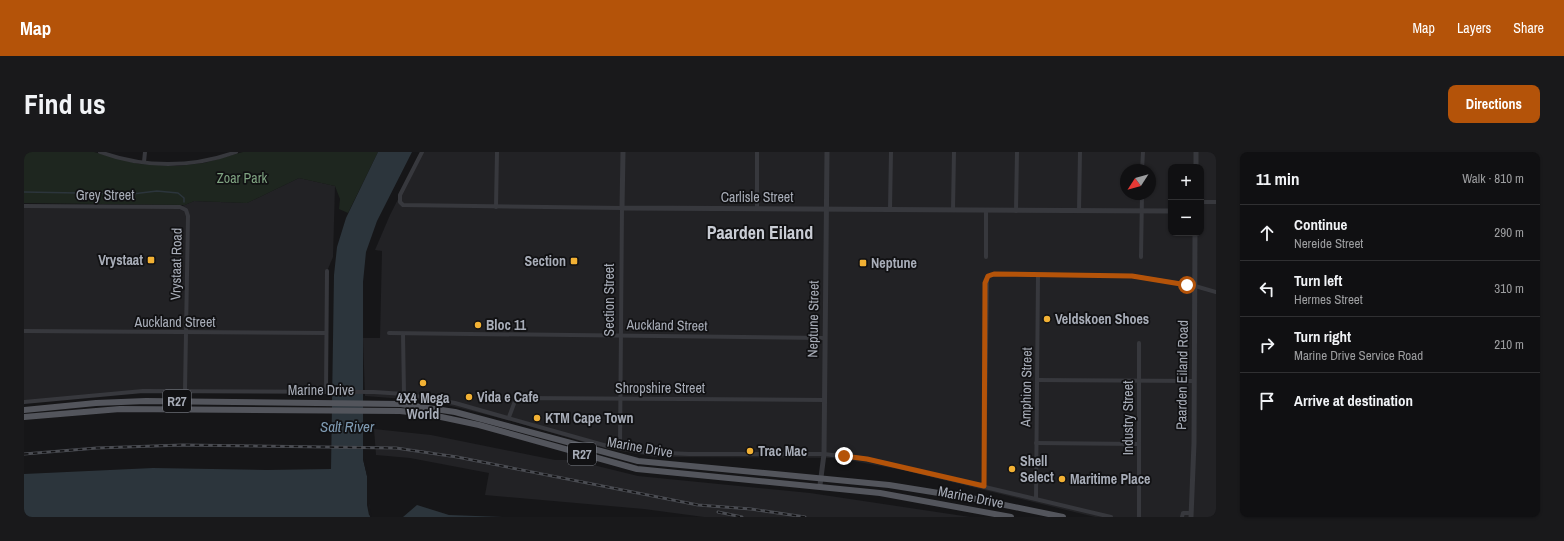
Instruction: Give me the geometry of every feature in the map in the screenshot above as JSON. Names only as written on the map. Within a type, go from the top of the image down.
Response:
[{"type":"main road","name":"Marine Drive","points":[[24,410],[96,403],[146,401],[374,402],[428,407],[455,412],[638,461],[936,492],[1063,517]]},
{"type":"main road","name":"Marine Drive","points":[[24,417],[120,409],[330,409],[400,411],[452,419],[637,469],[820,486],[922,500],[1011,517]]},
{"type":"street","points":[[100,152],[144,162],[170,164],[198,161],[236,152]]},
{"type":"street","points":[[144,162],[145,152]]},
{"type":"street","name":"Carlisle Street","points":[[422,152],[400,195],[402,204],[496,207],[1168,211]]},
{"type":"street","points":[[496,207],[497,152]]},
{"type":"street","name":"Section Street","points":[[620,448],[623,152]]},
{"type":"street","points":[[757,152],[757,209]]},
{"type":"street","name":"Neptune Street","points":[[820,486],[824,454],[827,152]]},
{"type":"street","points":[[890,210],[891,152]]},
{"type":"street","points":[[953,210],[954,152]]},
{"type":"street","points":[[1016,211],[1017,152]]},
{"type":"street","points":[[1079,211],[1080,152]]},
{"type":"street","points":[[1142,164],[1143,152]]},
{"type":"street","points":[[1196,152],[1196,164]]},
{"type":"street","points":[[1141,257],[1142,200]]},
{"type":"street","points":[[1204,202],[1216,202]]},
{"type":"street","name":"Grey Street","points":[[24,206],[180,207],[186,210]]},
{"type":"street","name":"Vrystaat Road","points":[[185,391],[188,216],[186,210]]},
{"type":"street","points":[[986,210],[986,257]]},
{"type":"street","name":"Paarden Eiland Road","points":[[1191,515],[1195,236]]},
{"type":"street","points":[[326,392],[327,271]]},
{"type":"street","points":[[984,486],[986,278],[994,274],[1132,276],[1195,286],[1216,292]]},
{"type":"street","name":"Amphion Street","points":[[1036,499],[1038,275]]},
{"type":"street","name":"Auckland Street","points":[[24,331],[326,333]]},
{"type":"street","name":"Auckland Street","points":[[389,333],[825,338]]},
{"type":"street","points":[[403,334],[404,394]]},
{"type":"street","name":"Industry Street","points":[[1139,343],[1139,517]]},
{"type":"street","points":[[1037,380],[1194,382]]},
{"type":"street","points":[[24,402],[143,391],[374,392],[404,394],[455,403],[620,448],[663,454],[824,454],[867,459],[1111,517]]},
{"type":"street","name":"Shropshire Street","points":[[508,417],[515,401],[520,398],[825,400]]},
{"type":"street","points":[[1036,443],[1139,444]]},
{"type":"street","points":[[1182,517],[1184,512],[1191,515]]},
{"type":"shaded area","points":[[422,152],[1216,152],[1216,517],[1095,517],[902,470],[837,458],[655,457],[604,448],[508,420],[431,401],[365,396],[363,338],[380,338],[382,251],[375,250],[390,215]]},
{"type":"shaded area","points":[[299,178],[335,186],[333,257],[327,271],[326,392],[143,391],[24,402],[24,206],[180,207],[194,201],[247,203]]},
{"type":"shaded area","points":[[374,429],[431,435],[555,460],[573,460],[638,476],[810,493],[970,517],[704,517],[644,509],[485,495],[489,473],[410,458],[376,455]]},
{"type":"green space","name":"Zoar Park","points":[[24,152],[94,152],[139,164],[177,166],[204,163],[243,152],[378,152],[348,213],[339,209],[340,199],[335,186],[299,178],[247,203],[194,201],[185,205],[24,203]]},
{"type":"water","name":"Salt River","points":[[378,152],[412,152],[377,221],[366,252],[363,282],[363,459],[367,476],[370,517],[24,517],[24,474],[153,468],[267,470],[331,469],[334,275],[337,247],[346,218]]},
{"type":"water","points":[[417,505],[449,515],[503,517],[403,517]]},
{"type":"pier","points":[[363,459],[365,459],[369,476],[369,505],[372,517],[369,515],[367,505],[367,476]]},
{"type":"waterway","points":[[24,192],[132,194],[157,191],[178,193],[184,198],[184,202]]},
{"type":"railway","points":[[24,454],[97,448],[183,445],[396,448],[457,457],[698,505],[751,509],[805,517]]},
{"type":"railway","points":[[718,512],[742,517]]},
{"type":"place","name":"Vrystaat","points":[[151,260]]},
{"type":"place","name":"Section","points":[[574,261]]},
{"type":"place","name":"Neptune","points":[[863,263]]},
{"type":"place","name":"Veldskoen Shoes","points":[[1047,319]]},
{"type":"place","name":"Bloc 11","points":[[478,325]]},
{"type":"place","name":"4X4 Mega World","points":[[423,383]]},
{"type":"place","name":"Vida e Cafe","points":[[469,397]]},
{"type":"place","name":"KTM Cape Town","points":[[537,418]]},
{"type":"place","name":"Trac Mac","points":[[750,451]]},
{"type":"place","name":"Shell Select","points":[[1012,469]]},
{"type":"place","name":"Maritime Place","points":[[1062,479]]},
{"type":"district","name":"Paarden Eiland","points":[[760,233]]},
{"type":"route","points":[[844,456],[867,459],[984,486],[985,283],[986,278],[990,275],[1132,276],[1187,285]]}]
